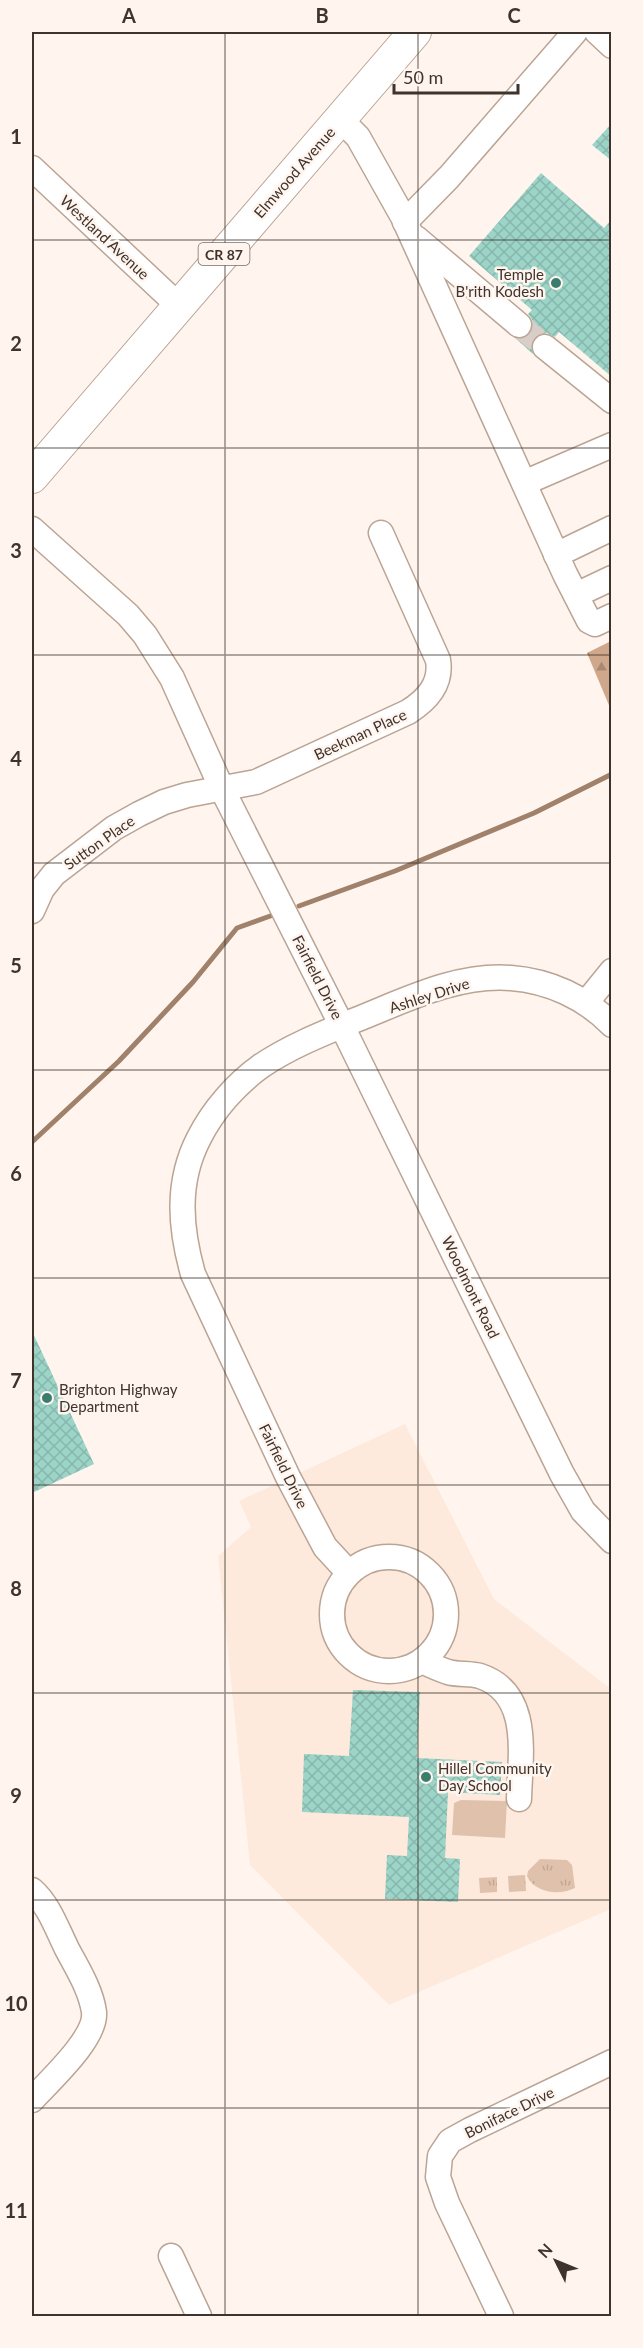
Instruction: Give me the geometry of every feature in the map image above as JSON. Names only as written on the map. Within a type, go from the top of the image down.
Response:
[{"type":"main road","name":"Elmwood Avenue","points":[[32,477],[416,32]]},
{"type":"street","points":[[408,228],[449,177],[575,32]]},
{"type":"street","points":[[597,32],[612,46]]},
{"type":"street","points":[[340,119],[358,137],[408,228],[556,555],[589,621],[595,624],[612,616]]},
{"type":"street","name":"Westland Avenue","points":[[32,168],[179,306]]},
{"type":"street","points":[[408,228],[519,325]]},
{"type":"street","points":[[545,347],[612,401]]},
{"type":"street","points":[[524,483],[612,445]]},
{"type":"street","points":[[556,555],[612,528]]},
{"type":"street","name":"Fairfield Drive","points":[[32,529],[112,599],[145,635],[172,678],[222,789],[342,1026],[262,1066],[228,1097],[199,1137],[189,1162],[181,1205],[193,1274],[288,1477],[325,1547],[349,1573]]},
{"type":"street","name":"Beekman Place","points":[[222,789],[255,782],[408,712],[430,695],[438,676],[438,660],[381,533]]},
{"type":"street","points":[[576,595],[612,578]]},
{"type":"street","name":"Sutton Place","points":[[32,911],[42,889],[54,874],[114,828],[164,802],[222,789]]},
{"type":"street","points":[[586,1003],[612,971]]},
{"type":"street","name":"Ashley Drive","points":[[342,1026],[445,986],[490,978],[511,978],[552,986],[586,1003],[612,1025]]},
{"type":"street","name":"Woodmont Road","points":[[342,1026],[562,1474],[583,1511],[612,1541]]},
{"type":"street","points":[[379,1557],[396,1557],[413,1562],[438,1584],[445,1600],[446,1617],[443,1634],[434,1649],[422,1661],[405,1670],[386,1672],[367,1668],[351,1658],[339,1643],[332,1625],[332,1606],[337,1588],[349,1573],[363,1563],[379,1557]]},
{"type":"street","points":[[422,1661],[449,1672],[479,1676],[494,1682],[506,1691],[514,1705],[520,1728],[519,1799]]},
{"type":"street","points":[[32,1890],[44,1903],[83,1980],[90,1997],[94,2019],[90,2031],[75,2052],[32,2100]]},
{"type":"street","name":"Boniface Drive","points":[[501,2316],[441,2186],[438,2177],[440,2156],[450,2141],[470,2130],[612,2062]]},
{"type":"street","points":[[171,2256],[199,2316]]},
{"type":"shaded area","name":"Hillel Community Day School","points":[[405,1424],[494,1599],[611,1689],[611,1909],[389,2005],[250,1865],[218,1556],[251,1527],[239,1501]]},
{"type":"green space","points":[[611,641],[611,710],[587,653]]},
{"type":"green space","points":[[461,1800],[507,1801],[505,1838],[452,1835],[454,1803]]},
{"type":"green space","points":[[540,1859],[567,1860],[572,1865],[575,1888],[555,1892],[541,1889],[531,1882],[527,1876],[528,1871]]},
{"type":"green space","points":[[525,1875],[526,1891],[509,1892],[508,1876]]},
{"type":"green space","points":[[497,1877],[497,1892],[480,1893],[479,1878]]},
{"type":"building","points":[[612,123],[612,161],[592,145]]},
{"type":"building","name":"Temple B'rith Kodesh","points":[[541,173],[604,228],[612,219],[612,377],[559,332],[555,337],[547,333],[534,338],[531,345],[533,354],[515,338],[523,339],[530,334],[533,321],[528,314],[532,310],[469,256]]},
{"type":"building","name":"Brighton Highway Department","points":[[32,1331],[94,1464],[32,1493]]},
{"type":"building","points":[[353,1690],[420,1692],[417,1758],[502,1762],[500,1795],[448,1792],[445,1858],[460,1859],[458,1902],[385,1899],[387,1855],[407,1856],[409,1817],[302,1812],[304,1754],[349,1756]]},
{"type":"waterway","points":[[299,906],[395,871],[534,813],[612,774]]},
{"type":"waterway","points":[[32,1142],[119,1061],[193,982],[237,928],[273,915]]},
{"type":"tunnel","points":[[519,325],[545,347]]},
{"type":"place","name":"Temple B'rith Kodesh","points":[[556,283]]},
{"type":"place","name":"Brighton Highway Department","points":[[47,1398]]},
{"type":"place","name":"Hillel Community Day School","points":[[426,1777]]}]
